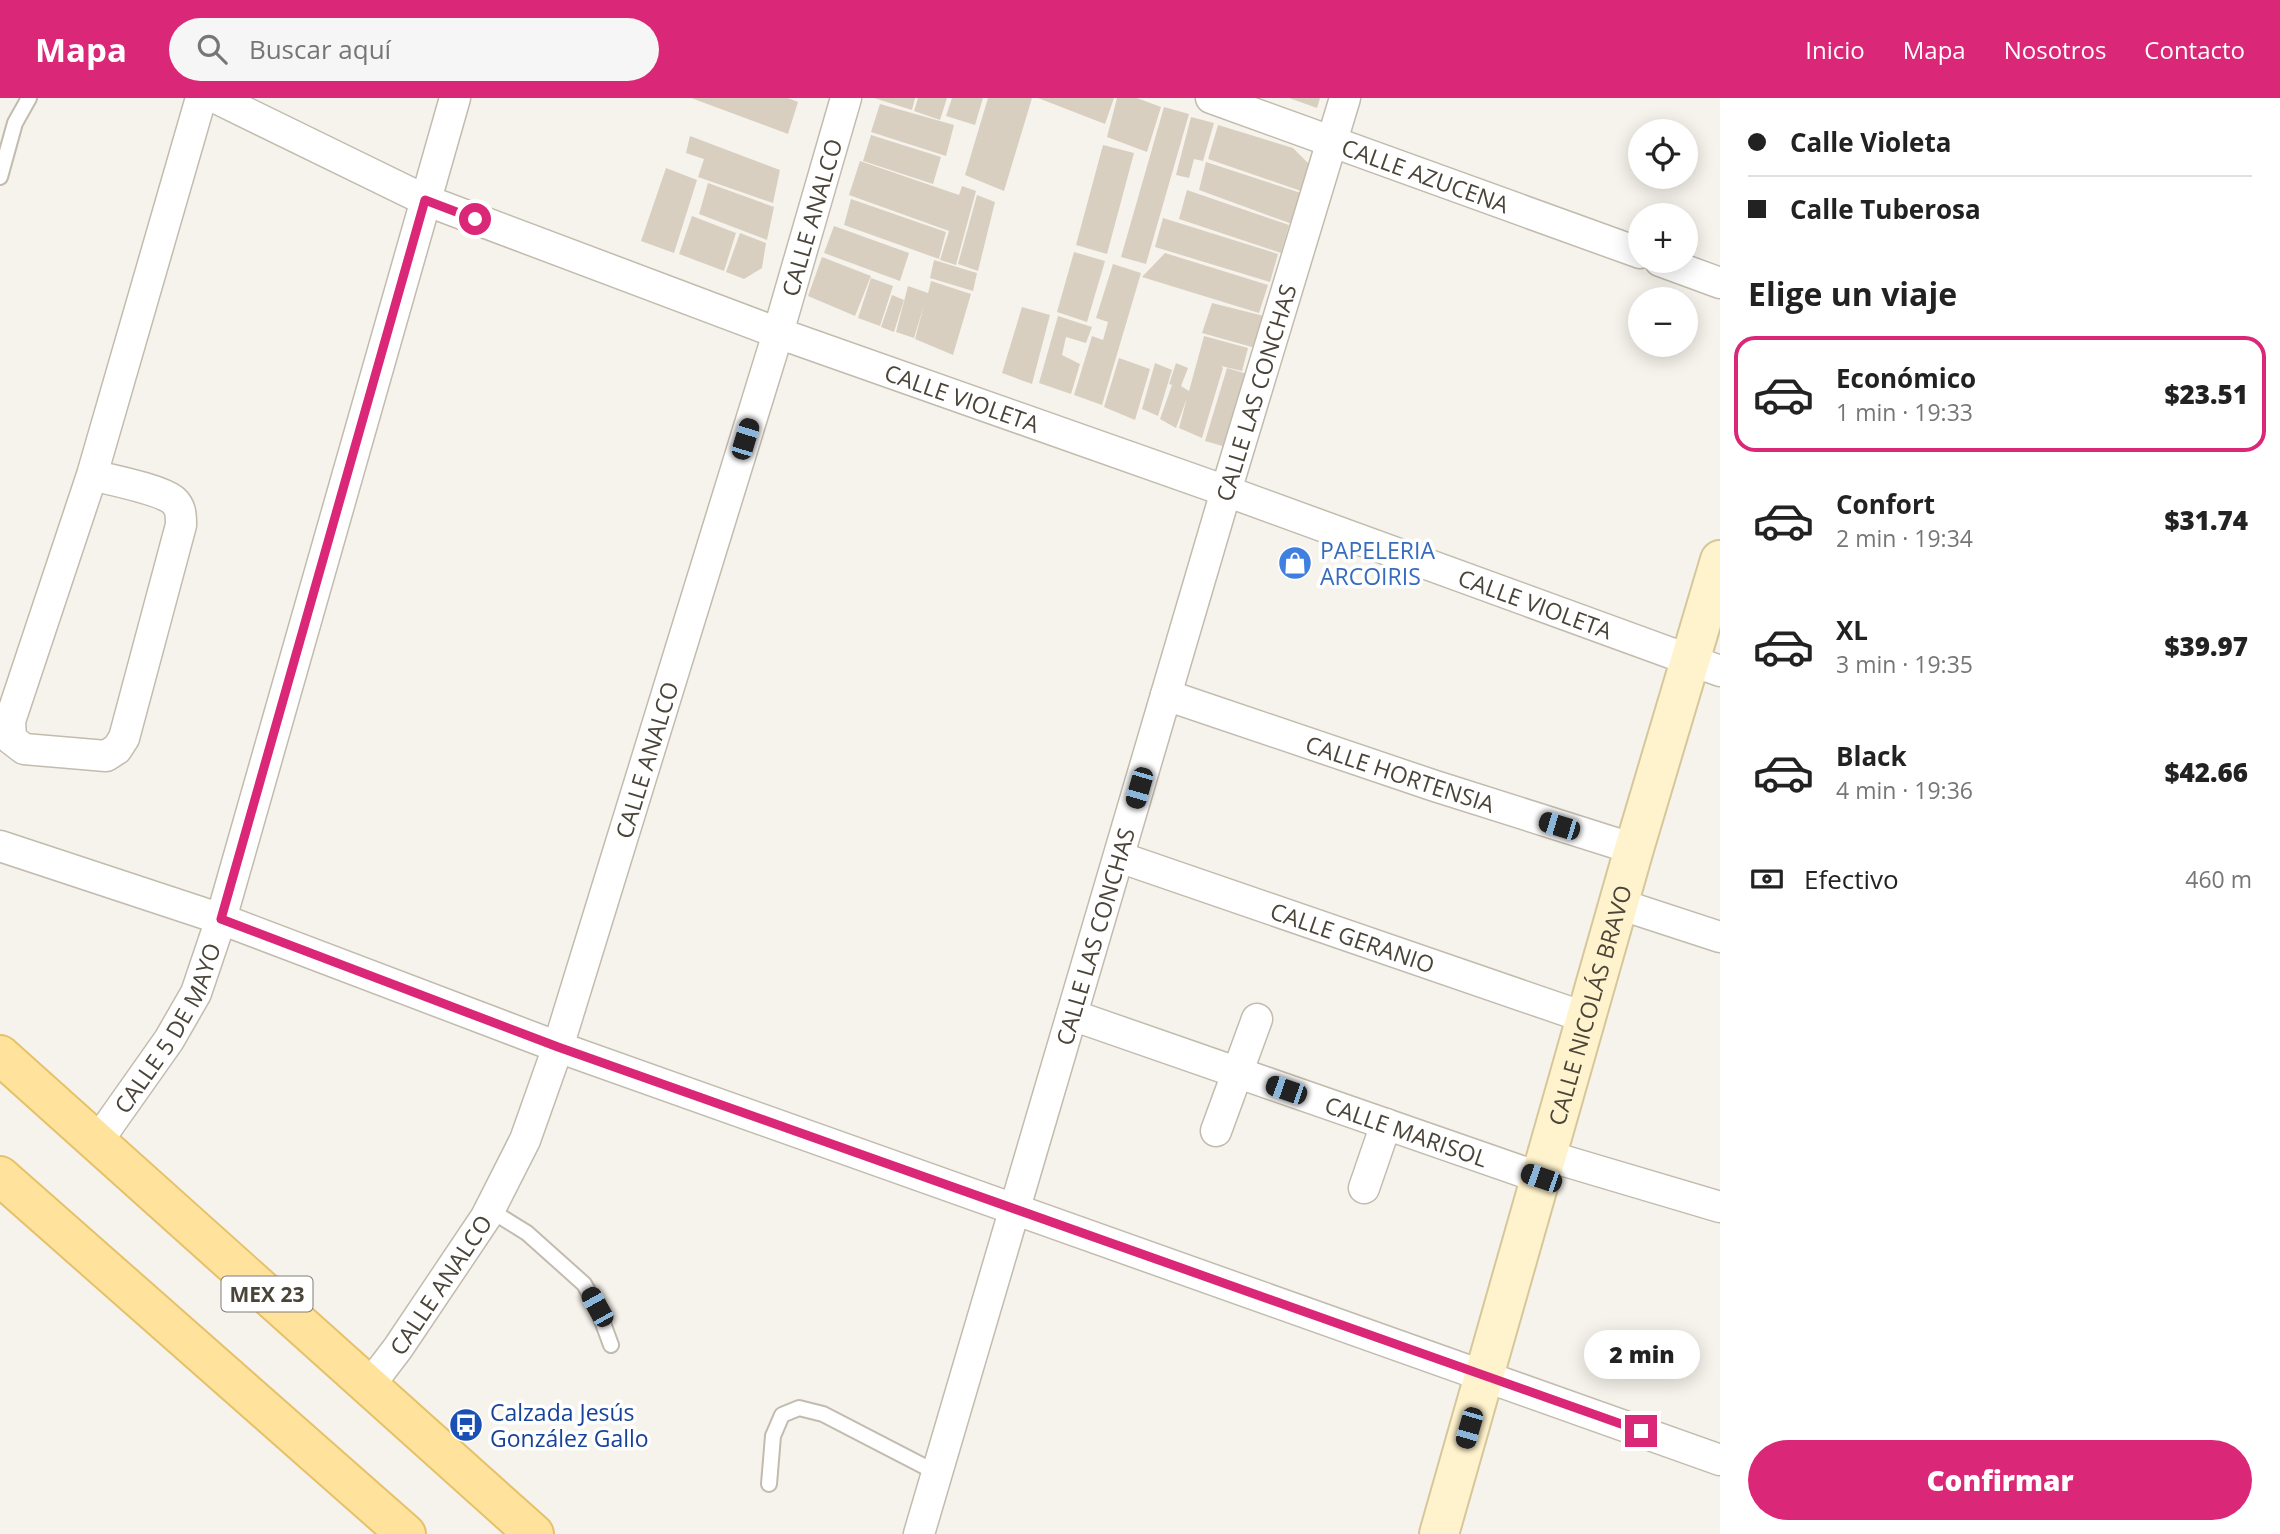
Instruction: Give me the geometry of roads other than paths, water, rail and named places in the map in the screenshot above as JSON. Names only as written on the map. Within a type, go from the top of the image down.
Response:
[{"type":"main road","name":"MEX 23","points":[[0,1055],[534,1534]]},
{"type":"main road","points":[[0,1176],[406,1534]]},
{"type":"street","points":[[92,475],[163,494],[174,501],[181,512],[181,525],[124,737],[117,749],[106,755],[92,755],[24,749],[11,739],[10,721],[92,475],[201,98]]},
{"type":"street","name":"CALLE VIOLETA","points":[[216,98],[425,200],[778,333],[1226,491],[1706,666]]},
{"type":"street","name":"CALLE 5 DE MAYO","points":[[97,1142],[176,1028],[196,993],[221,919],[455,98]]},
{"type":"street","name":"CALLE ANALCO","points":[[369,1386],[398,1348],[490,1210],[524,1140],[558,1047],[778,333],[846,98]]},
{"type":"street","name":"CALLE AZUCENA","points":[[1211,98],[1628,249]]},
{"type":"street","name":"CALLE LAS CONCHAS","points":[[919,1534],[1226,491],[1345,98]]},
{"type":"street","points":[[1693,273],[1720,283]]},
{"type":"street","name":"CALLE NICOLÁS BRAVO","points":[[1439,1534],[1634,849],[1706,666],[1720,560]]},
{"type":"street","name":"CALLE HORTENSIA","points":[[1166,695],[1435,786],[1634,849]]},
{"type":"street","points":[[0,846],[221,919],[558,1047],[1720,1460]]},
{"type":"street","name":"CALLE GERANIO","points":[[1119,857],[1587,1018]]},
{"type":"street","points":[[1619,904],[1720,937]]},
{"type":"street","name":"CALLE MARISOL","points":[[1072,1016],[1386,1124],[1545,1167],[1720,1207]]},
{"type":"street","points":[[1216,1131],[1257,1019]]},
{"type":"street","points":[[1364,1188],[1386,1124]]},
{"type":"lane","points":[[0,177],[15,122],[29,98]]},
{"type":"lane","points":[[490,1210],[527,1233],[584,1284],[597,1307],[611,1345]]},
{"type":"lane","points":[[769,1484],[773,1436],[782,1415],[799,1408],[823,1414],[937,1474]]},
{"type":"place","name":"PAPELERIA ARCOIRIS","points":[[1295,563]]},
{"type":"place","name":"Calzada Jesús González Gallo","points":[[466,1425]]}]
